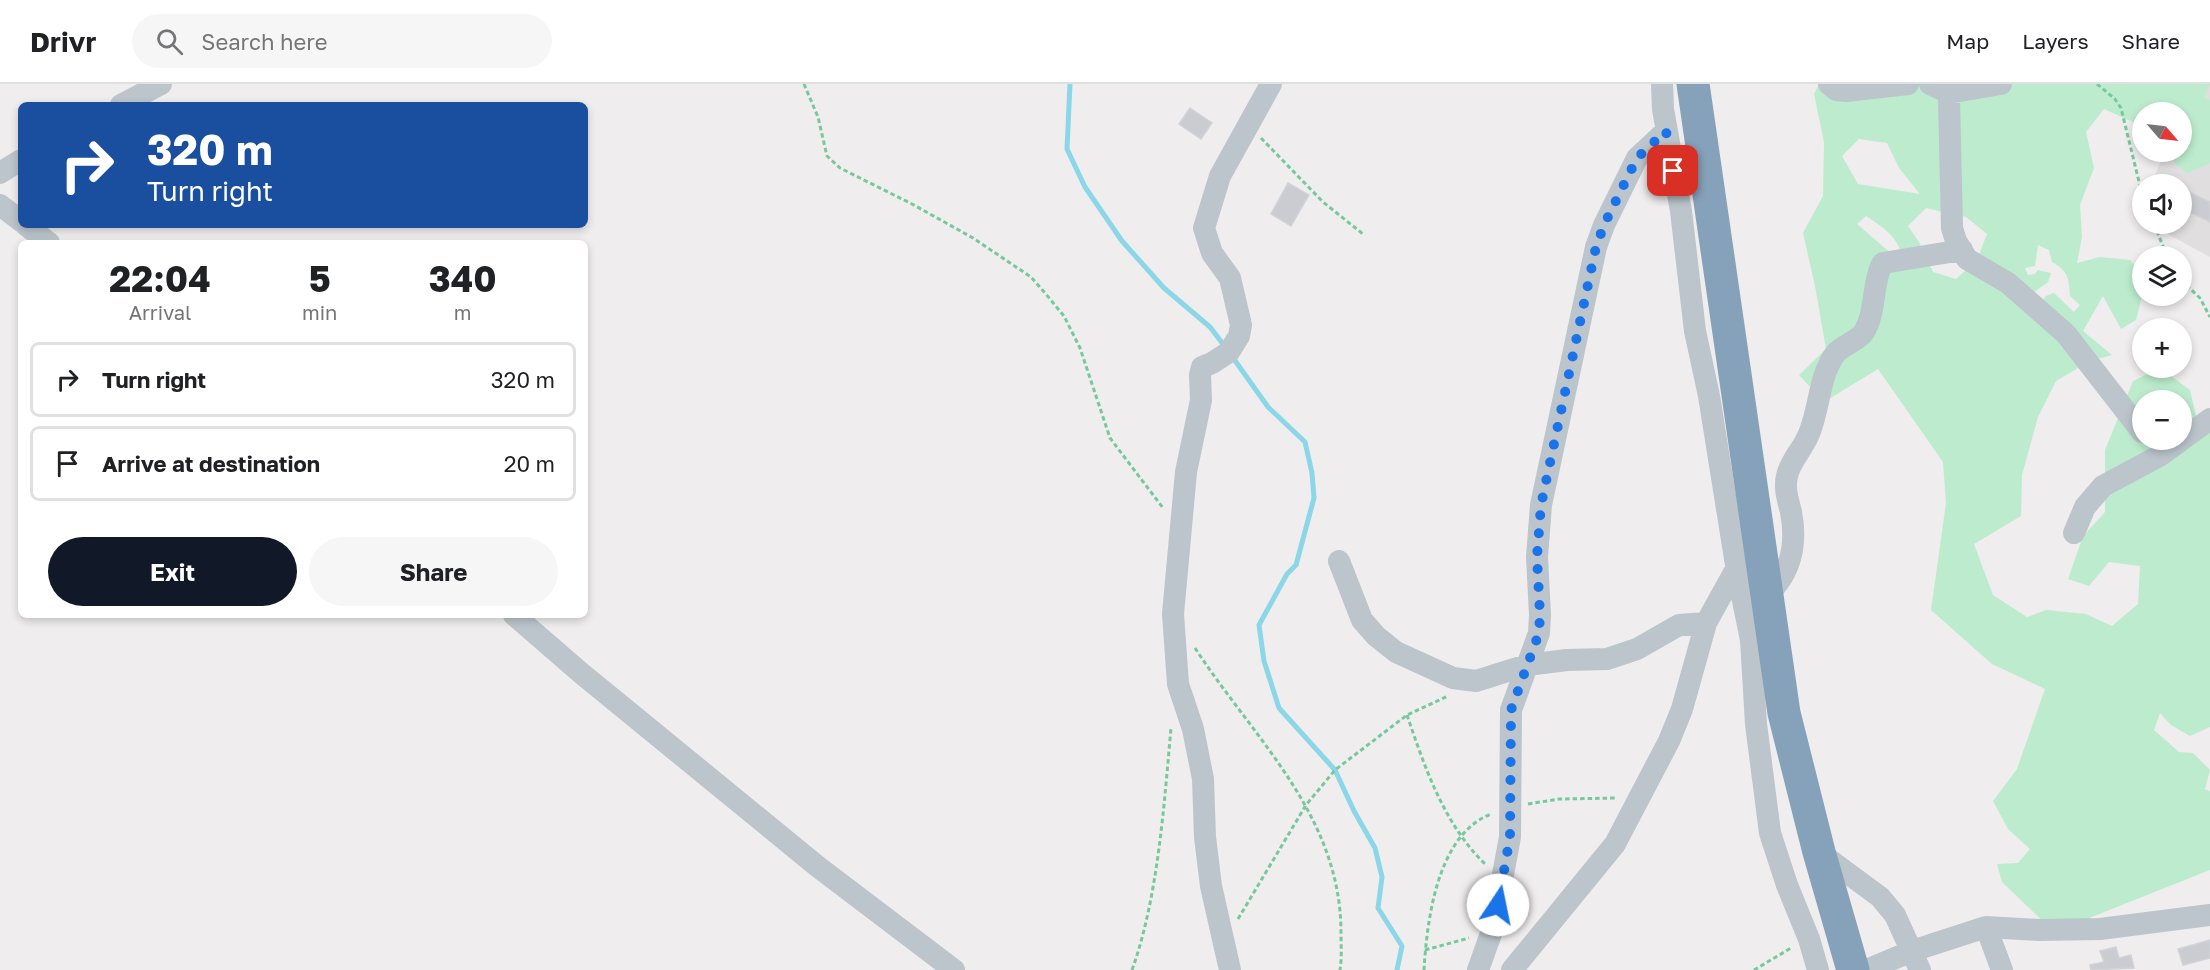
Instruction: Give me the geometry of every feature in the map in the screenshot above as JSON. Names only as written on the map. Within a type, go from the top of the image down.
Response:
[{"type":"highway","points":[[1692,84],[1784,713],[1819,852],[1853,970]]},
{"type":"street","points":[[127,102],[161,84]]},
{"type":"street","points":[[1230,970],[1211,886],[1205,837],[1203,779],[1193,729],[1178,684],[1173,614],[1188,460],[1201,400],[1200,375],[1202,367],[1229,352],[1239,336],[1241,325],[1230,278],[1212,254],[1203,228],[1220,176],[1271,84]]},
{"type":"street","points":[[1662,84],[1666,131],[1681,211],[1695,331],[1709,396],[1751,640],[1756,724],[1770,833],[1818,970]]},
{"type":"street","points":[[1829,84],[1836,90],[1846,91],[1908,84]]},
{"type":"street","points":[[2001,84],[1939,88],[1952,228],[1968,259],[2007,283],[2066,334],[2132,419]]},
{"type":"street","points":[[1478,970],[1493,928],[1510,837],[1511,710],[1539,633],[1537,557],[1541,505],[1598,240],[1637,158],[1666,131]]},
{"type":"street","points":[[0,173],[18,162]]},
{"type":"street","points":[[0,205],[18,219]]},
{"type":"street","points":[[30,228],[45,240]]},
{"type":"street","points":[[1767,595],[1784,576],[1794,539],[1786,487],[1789,467],[1809,435],[1827,369],[1837,351],[1862,334],[1867,324],[1882,263],[1962,250]]},
{"type":"street","points":[[2192,427],[2210,418]]},
{"type":"street","points":[[2074,532],[2085,507],[2103,486],[2150,450]]},
{"type":"street","points":[[1339,561],[1362,620],[1376,636],[1396,652],[1453,678],[1476,681],[1527,664],[1607,659],[1637,649],[1679,625],[1706,623]]},
{"type":"street","points":[[1512,970],[1615,844],[1669,741],[1682,709],[1706,623],[1737,568]]},
{"type":"street","points":[[517,618],[581,673],[817,866],[954,970]]},
{"type":"street","points":[[1819,852],[1880,897],[1895,915],[1916,961]]},
{"type":"street","points":[[1867,970],[1916,961],[1986,927],[2039,930],[2100,929],[2210,915]]},
{"type":"street","points":[[1986,927],[2002,970]]},
{"type":"path","points":[[804,84],[818,117],[827,156],[840,168],[973,238],[1031,277],[1045,293],[1064,316],[1080,348],[1110,438],[1180,531]]},
{"type":"path","points":[[2097,84],[2115,99],[2121,108],[2137,174]]},
{"type":"path","points":[[1250,125],[1323,202],[1363,234]]},
{"type":"path","points":[[2192,291],[2204,302],[2210,316]]},
{"type":"path","points":[[1173,614],[1234,703],[1272,752],[1306,805],[1324,841],[1336,884],[1341,915],[1340,970]]},
{"type":"path","points":[[1224,944],[1306,805],[1335,770],[1407,715],[1476,681]]},
{"type":"path","points":[[1407,715],[1424,765],[1440,800],[1461,835],[1479,858],[1503,882]]},
{"type":"path","points":[[1132,970],[1142,942],[1152,882],[1171,726]]},
{"type":"path","points":[[1424,970],[1433,901],[1449,854],[1461,835],[1484,817],[1511,806],[1559,799],[1615,798],[1639,801]]},
{"type":"path","points":[[1425,950],[1458,942],[1493,928]]},
{"type":"path","points":[[1754,970],[1809,939]]},
{"type":"path","points":[[1341,964],[1345,970]]},
{"type":"shaded area","points":[[2194,84],[2210,84],[2210,257],[2167,234],[2192,234],[2192,174],[2155,174],[2161,162],[2192,162],[2191,102]]},
{"type":"green space","points":[[1819,84],[2210,84],[2204,97],[2210,100],[2210,163],[2187,173],[2174,162],[2192,162],[2192,102],[2132,102],[2132,122],[2104,109],[2086,132],[2094,168],[2080,205],[2082,237],[2077,263],[2100,257],[2130,260],[2132,262],[2132,306],[2140,306],[2136,318],[2132,318],[2132,322],[2121,329],[2103,296],[2083,331],[2112,355],[2090,361],[2056,381],[2038,417],[2022,475],[2021,516],[1974,544],[1993,595],[2027,617],[2046,610],[2086,614],[2112,626],[2138,604],[2140,566],[2109,562],[2089,586],[2068,579],[2083,536],[2105,512],[2105,450],[2133,381],[2139,378],[2174,378],[2190,390],[2132,390],[2132,450],[2192,450],[2192,399],[2196,416],[2210,431],[2210,727],[2190,736],[2171,725],[2160,713],[2154,730],[2179,752],[2193,753],[2210,770],[2205,789],[2210,791],[2210,870],[2054,932],[2002,882],[1997,864],[2018,863],[2030,849],[2008,829],[1993,801],[2017,769],[2045,689],[1992,664],[1931,610],[1946,503],[1943,462],[1878,369],[1824,402],[1799,375],[1826,349],[1803,233],[1823,196],[1824,142],[1814,94]],"holes":[[[1859,139],[1887,143],[1899,168],[1920,194],[1858,184],[1842,156]],[[1926,208],[1966,217],[1987,234],[1977,260],[1956,279],[1933,272],[1919,242],[1908,226]],[[1866,216],[1889,233],[1897,243],[1903,257],[1894,256],[1857,224]],[[2038,245],[2049,250],[2052,262],[2067,276],[2070,296],[2080,305],[2074,312],[2054,293],[2046,296],[2039,305],[2034,292],[2048,282],[2051,273],[2038,270],[2035,274],[2028,275],[2025,268],[2035,266]]]},
{"type":"building","points":[[1190,108],[1212,123],[1201,139],[1179,124]]},
{"type":"building","points":[[1288,183],[1309,195],[1291,226],[1271,214]]},
{"type":"building","points":[[2192,193],[2210,202],[2210,222],[2192,213]]},
{"type":"building","points":[[2210,940],[2210,958],[2183,965],[2178,949]]},
{"type":"building","points":[[2116,947],[2119,958],[2131,955],[2134,968],[2091,970],[2090,965],[2104,962],[2100,951]]},
{"type":"waterway","points":[[1070,84],[1067,149],[1085,187],[1122,241],[1164,288],[1210,327],[1226,348]]},
{"type":"waterway","points":[[1231,355],[1268,407],[1305,442],[1312,473],[1314,498],[1296,565],[1287,574],[1259,625],[1264,661],[1279,708],[1335,770],[1354,811],[1375,848],[1382,877],[1378,908],[1402,946],[1397,970]]},
{"type":"route","points":[[1498,905],[1510,837],[1511,710],[1539,633],[1537,557],[1541,505],[1596,247],[1604,225],[1637,158],[1666,131],[1673,171]]}]
